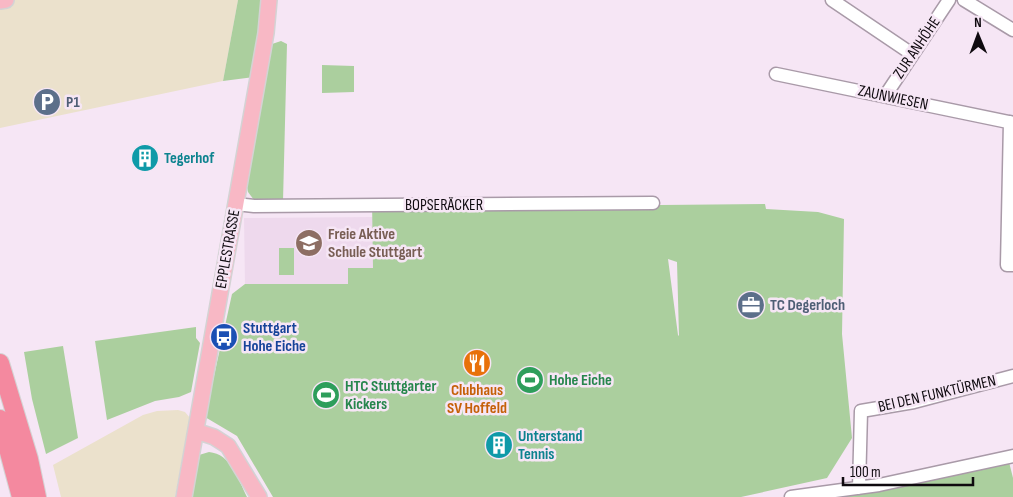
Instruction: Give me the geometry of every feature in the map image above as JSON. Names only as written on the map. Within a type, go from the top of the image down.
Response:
[{"type":"highway","points":[[0,363],[29,460],[37,497]]},
{"type":"highway","points":[[0,419],[21,497]]},
{"type":"main road","points":[[0,0],[6,0]]},
{"type":"main road","name":"EPPLESTRASSE","points":[[184,497],[266,33],[269,0]]},
{"type":"main road","points":[[196,431],[214,436],[228,446],[259,497]]},
{"type":"street","points":[[832,0],[912,54]]},
{"type":"street","name":"ZUR ANHÖHE","points":[[885,96],[949,0]]},
{"type":"street","points":[[964,0],[1013,30]]},
{"type":"street","name":"ZAUNWIESEN","points":[[776,74],[1012,122],[1007,265],[1013,265]]},
{"type":"street","name":"BOPSERÄCKER","points":[[236,204],[272,206],[653,203]]},
{"type":"street","name":"BEI DEN FUNKTÜRMEN","points":[[854,489],[861,411],[914,402],[1013,376]]},
{"type":"street","points":[[791,497],[854,489],[936,474],[1009,457]]},
{"type":"shaded area","points":[[0,0],[238,0],[223,81],[0,128]]},
{"type":"shaded area","name":"Freie Aktive Schule Stuttgart","points":[[373,217],[373,268],[348,284],[245,284],[244,218]]},
{"type":"shaded area","points":[[178,410],[185,412],[190,418],[175,497],[61,497],[53,465],[143,415],[157,411]]},
{"type":"green space","points":[[238,0],[262,0],[254,77],[223,81]]},
{"type":"green space","points":[[281,41],[287,44],[283,201],[254,200],[248,192],[246,182],[268,51],[272,44]]},
{"type":"green space","points":[[322,65],[354,66],[354,92],[322,93]]},
{"type":"green space","name":"Hohe Eiche","points":[[372,200],[661,205],[765,204],[766,209],[818,212],[844,219],[842,334],[852,438],[827,478],[741,497],[273,497],[237,436],[205,417],[232,294],[245,284],[348,284],[348,268],[373,268]],"holes":[[[668,259],[677,262],[679,336]]]},
{"type":"green space","points":[[279,248],[294,248],[294,275],[279,275]]},
{"type":"green space","points":[[196,327],[196,338],[200,343],[191,392],[179,397],[155,401],[107,420],[95,341]]},
{"type":"green space","points":[[63,346],[78,438],[46,454],[32,399],[24,352]]},
{"type":"green space","points":[[209,452],[223,457],[228,462],[237,475],[247,497],[190,497],[199,455]]},
{"type":"green space","points":[[1009,462],[1013,478],[1013,497],[819,497]]},
{"type":"place","name":"P1","points":[[47,102]]},
{"type":"place","name":"Tegerhof","points":[[145,158]]},
{"type":"place","name":"Freie Aktive Schule Stuttgart","points":[[309,243]]},
{"type":"place","name":"TC Degerloch","points":[[751,305]]},
{"type":"place","name":"Stuttgart Hohe Eiche","points":[[224,337]]},
{"type":"place","name":"Clubhaus SV Hoffeld","points":[[477,363]]},
{"type":"place","name":"Hohe Eiche","points":[[530,380]]},
{"type":"place","name":"HTC Stuttgarter Kickers","points":[[326,395]]},
{"type":"place","name":"Unterstand Tennis","points":[[499,445]]}]
